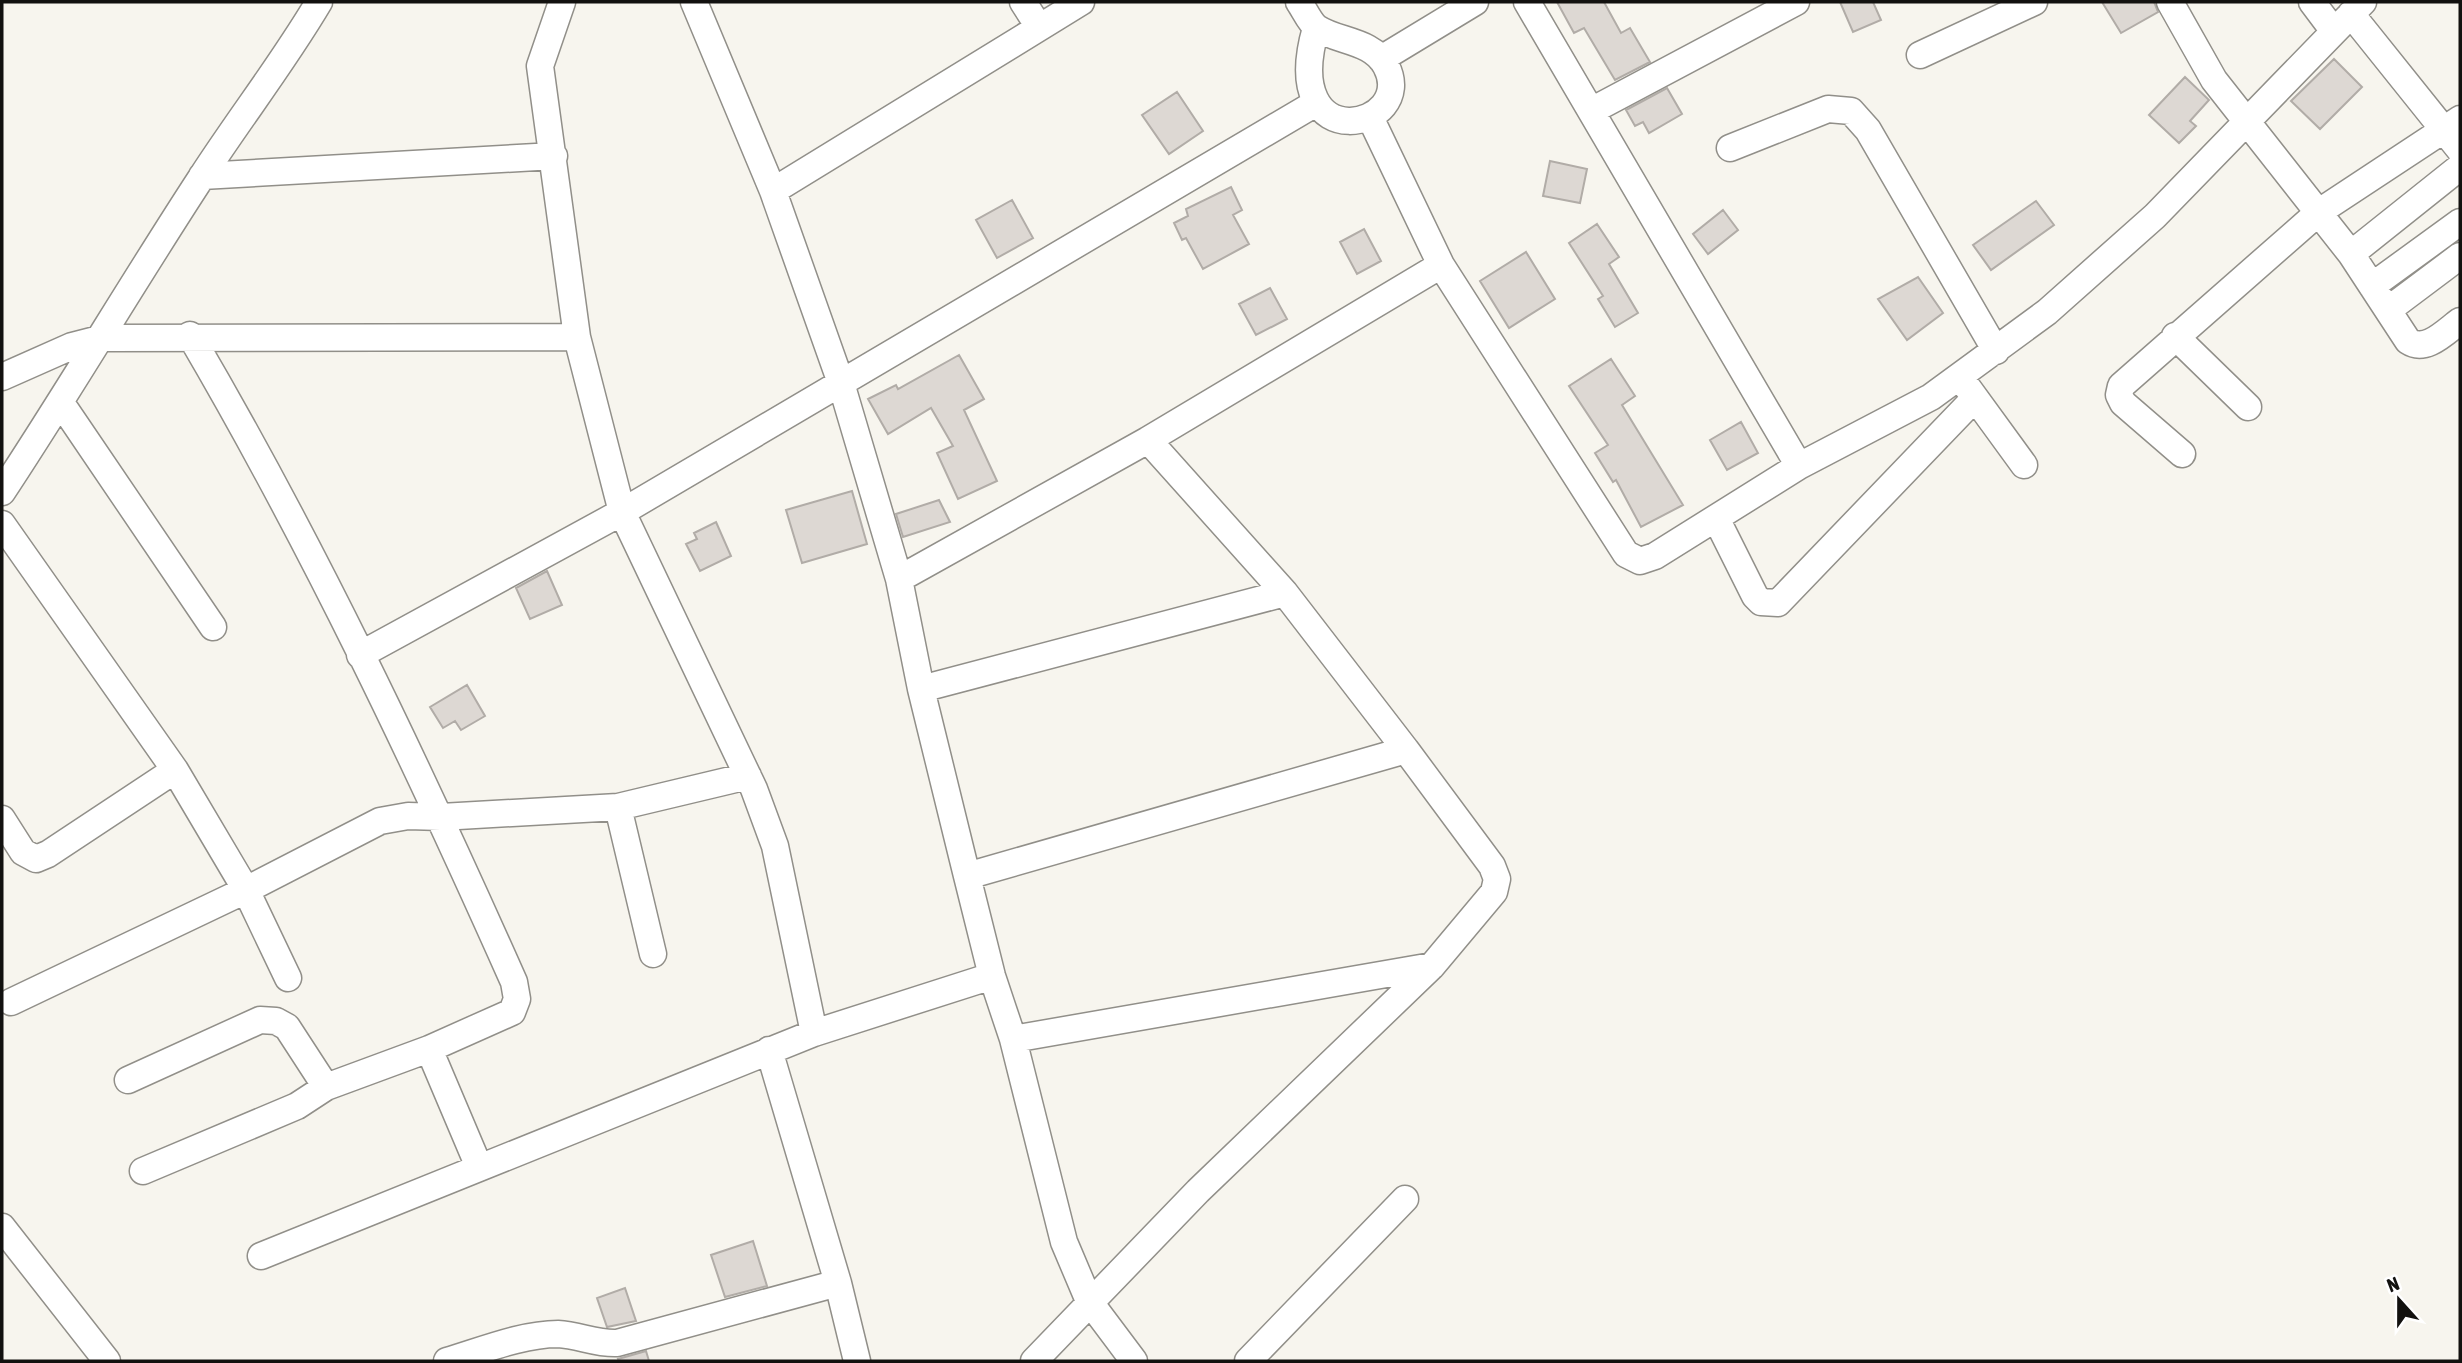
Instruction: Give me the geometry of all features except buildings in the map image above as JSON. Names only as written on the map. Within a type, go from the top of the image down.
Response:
[{"type":"street","points":[[2,491],[103,338],[303,13],[319,2]]},
{"type":"street","points":[[562,2],[540,66],[577,337],[622,512],[748,776],[775,846],[814,1033]]},
{"type":"street","points":[[694,2],[773,191],[841,383],[899,579],[920,689],[992,976],[1013,1039],[1064,1242],[1089,1301],[1134,1361]]},
{"type":"street","points":[[1023,2],[1039,27]]},
{"type":"street","points":[[773,191],[1081,2]]},
{"type":"street","points":[[1299,2],[1316,28],[1340,35],[1381,59],[1387,68],[1389,87],[1380,109],[1370,117],[1357,122],[1338,121],[1316,103],[1309,77],[1308,55],[1316,28]]},
{"type":"street","points":[[1381,59],[1475,2]]},
{"type":"street","points":[[1527,2],[1799,466]]},
{"type":"street","points":[[1591,111],[1796,2]]},
{"type":"street","points":[[1920,55],[2034,2]]},
{"type":"street","points":[[2170,2],[2214,80],[2351,254],[2408,341],[2415,345],[2431,342],[2460,321]]},
{"type":"street","points":[[2312,2],[2349,15],[2452,124],[2460,150]]},
{"type":"street","points":[[1716,517],[1755,596],[1761,602],[1778,603],[1968,387],[1996,351],[2047,312],[2155,216],[2349,15]]},
{"type":"street","points":[[360,655],[622,512],[1316,103]]},
{"type":"street","points":[[1730,148],[1828,109],[1852,111],[1868,130],[1996,351]]},
{"type":"street","points":[[1370,117],[1441,265],[1626,554],[1640,561],[1655,556],[1799,466],[1931,397],[1968,387]]},
{"type":"street","points":[[2182,454],[2123,403],[2119,395],[2121,386],[2319,212],[2452,124]]},
{"type":"street","points":[[202,176],[554,156]]},
{"type":"street","points":[[2351,254],[2460,167]]},
{"type":"street","points":[[2372,286],[2460,222]]},
{"type":"street","points":[[2388,310],[2460,256]]},
{"type":"street","points":[[899,579],[1148,440],[1441,265]]},
{"type":"street","points":[[2,377],[72,346],[103,338],[190,335],[455,340],[577,337]]},
{"type":"street","points":[[143,1171],[297,1106],[326,1087],[429,1049],[512,1012],[517,999],[514,982],[440,817],[259,454],[190,335]]},
{"type":"street","points":[[2175,336],[2248,407]]},
{"type":"street","points":[[1968,387],[2024,465]]},
{"type":"street","points":[[61,403],[213,627]]},
{"type":"street","points":[[1034,1361],[1089,1301],[1432,966],[1494,892],[1497,879],[1492,866],[1285,593],[1148,440]]},
{"type":"street","points":[[2,524],[175,770],[246,890],[288,978]]},
{"type":"street","points":[[920,689],[1285,593]]},
{"type":"street","points":[[967,876],[1406,750]]},
{"type":"street","points":[[2,819],[23,852],[36,859],[48,854],[175,770]]},
{"type":"street","points":[[11,1002],[246,890],[380,821],[408,816],[440,817],[618,807],[748,776]]},
{"type":"street","points":[[618,807],[653,954]]},
{"type":"street","points":[[1013,1039],[1432,966]]},
{"type":"street","points":[[261,1256],[479,1167],[628,1110],[769,1050],[992,976]]},
{"type":"street","points":[[128,1080],[260,1020],[276,1021],[287,1027],[326,1087]]},
{"type":"street","points":[[429,1049],[479,1167]]},
{"type":"street","points":[[769,1050],[838,1283],[856,1361]]},
{"type":"street","points":[[1248,1361],[1405,1199]]},
{"type":"street","points":[[2,1227],[107,1361]]},
{"type":"street","points":[[447,1361],[533,1337],[557,1334],[598,1344],[617,1343],[838,1283]]}]
